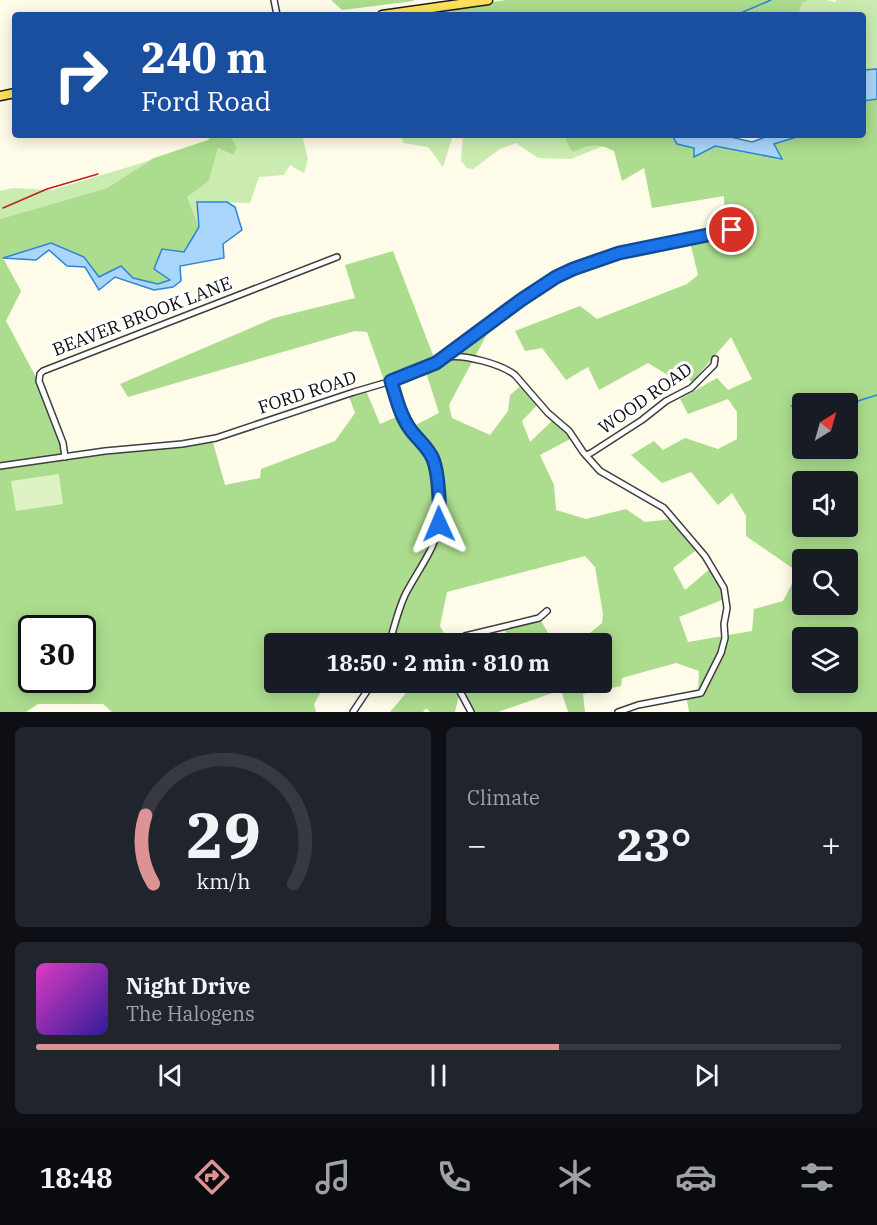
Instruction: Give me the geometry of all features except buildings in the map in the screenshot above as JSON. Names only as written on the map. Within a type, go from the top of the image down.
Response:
[{"type":"main road","points":[[403,12],[488,0]]},
{"type":"street","name":"FORD ROAD","points":[[0,466],[216,438],[422,369],[443,358],[521,300],[556,277],[573,269],[626,252],[732,230]]},
{"type":"street","name":"BEAVER BROOK LANE","points":[[65,457],[63,443],[39,381],[42,371],[337,258]]},
{"type":"street","points":[[443,358],[459,356],[490,363],[510,371],[548,413],[569,431],[600,471],[664,508],[705,556],[724,588],[727,602],[723,624],[725,638],[721,653],[701,693],[638,705],[618,712]]},
{"type":"street","name":"WOOD ROAD","points":[[586,455],[622,434],[666,400],[691,388],[714,365],[715,359]]},
{"type":"street","points":[[391,381],[405,422],[429,451],[432,458],[436,471],[440,516],[432,546],[405,595],[393,633]]},
{"type":"street","points":[[477,633],[539,618],[547,612]]},
{"type":"street","points":[[353,712],[365,693]]},
{"type":"street","points":[[461,693],[471,712]]},
{"type":"green space","points":[[331,0],[413,0],[414,1],[342,10]]},
{"type":"green space","points":[[506,0],[809,0],[802,3],[799,12],[421,12]]},
{"type":"green space","points":[[809,0],[835,2],[837,0],[877,0],[877,69],[866,70],[866,12],[799,12],[802,3]]},
{"type":"green space","points":[[877,99],[877,712],[689,712],[686,695],[698,693],[699,671],[676,663],[622,678],[621,686],[612,688],[612,633],[590,633],[602,623],[603,614],[595,567],[585,556],[447,592],[440,626],[444,633],[264,633],[264,693],[320,693],[314,704],[316,712],[112,712],[103,704],[38,704],[26,712],[0,712],[0,219],[107,188],[154,158],[210,138],[232,138],[237,149],[233,155],[218,148],[209,181],[187,197],[199,227],[184,252],[162,249],[170,280],[158,284],[133,278],[121,266],[99,277],[84,257],[51,243],[3,258],[21,291],[6,321],[37,379],[67,458],[212,439],[225,485],[260,478],[261,469],[335,441],[355,413],[348,394],[365,388],[380,424],[403,414],[410,428],[439,413],[425,369],[385,383],[367,332],[355,331],[128,397],[120,384],[274,318],[355,298],[345,265],[393,251],[436,363],[482,330],[486,336],[449,405],[452,418],[490,435],[508,411],[510,395],[524,383],[540,402],[522,421],[530,442],[555,418],[574,437],[540,455],[554,485],[556,510],[586,519],[626,509],[645,522],[674,519],[699,548],[673,568],[685,590],[712,567],[727,598],[679,617],[688,642],[752,631],[754,609],[783,601],[792,584],[792,615],[858,615],[858,549],[792,549],[792,568],[746,536],[746,516],[732,493],[718,505],[691,472],[662,483],[631,455],[654,441],[663,450],[685,438],[718,449],[737,439],[737,412],[728,399],[688,414],[680,399],[717,378],[728,390],[752,379],[731,337],[692,382],[687,377],[679,382],[648,363],[599,390],[588,367],[566,380],[542,348],[525,351],[515,331],[580,306],[597,319],[687,284],[698,275],[689,238],[725,232],[724,196],[652,208],[644,168],[622,181],[614,151],[602,146],[593,146],[572,152],[565,138],[674,138],[677,144],[694,148],[694,156],[714,146],[781,159],[774,144],[793,138],[866,138],[866,101]]},
{"type":"green space","points":[[231,138],[303,138],[308,159],[304,173],[290,165],[284,175],[259,177],[250,203],[213,202],[199,227],[186,197],[209,181],[218,148],[233,155],[237,150]]},
{"type":"green space","points":[[401,138],[452,138],[443,167],[428,147],[404,143]]},
{"type":"green space","points":[[463,138],[565,138],[572,152],[594,145],[603,146],[571,159],[538,158],[516,143],[500,149],[473,169],[467,168],[461,161]]},
{"type":"green space","points":[[154,158],[107,188],[0,219],[0,191],[13,188],[52,190]]},
{"type":"green space","points":[[59,474],[63,504],[16,511],[11,481]]},
{"type":"green space","points":[[540,619],[548,633],[506,633],[505,627]]},
{"type":"green space","points":[[406,693],[459,693],[455,712],[430,712],[426,708],[423,712],[390,712]]},
{"type":"green space","points":[[462,693],[552,693],[498,712],[471,712]]},
{"type":"green space","points":[[562,693],[588,693],[583,694],[585,712],[568,712]]},
{"type":"water","points":[[877,69],[877,99],[866,101],[866,70]]},
{"type":"water","points":[[674,138],[735,138],[752,142],[763,138],[793,138],[774,144],[782,159],[715,146],[694,157],[694,148],[677,144]]},
{"type":"water","points":[[197,202],[227,202],[235,207],[242,230],[223,244],[224,258],[180,266],[181,281],[173,287],[154,290],[115,277],[99,290],[85,267],[67,266],[49,250],[36,260],[3,258],[51,243],[84,257],[99,277],[121,266],[133,278],[158,284],[170,280],[154,269],[162,249],[184,252],[199,227]]},
{"type":"waterway","points":[[743,12],[771,0]]},
{"type":"waterway","points":[[858,401],[877,395]]},
{"type":"railway","points":[[3,208],[47,189],[98,174]]},
{"type":"route","points":[[439,524],[435,464],[429,451],[405,422],[391,381],[436,363],[521,300],[556,277],[573,269],[619,253],[732,230]]}]
